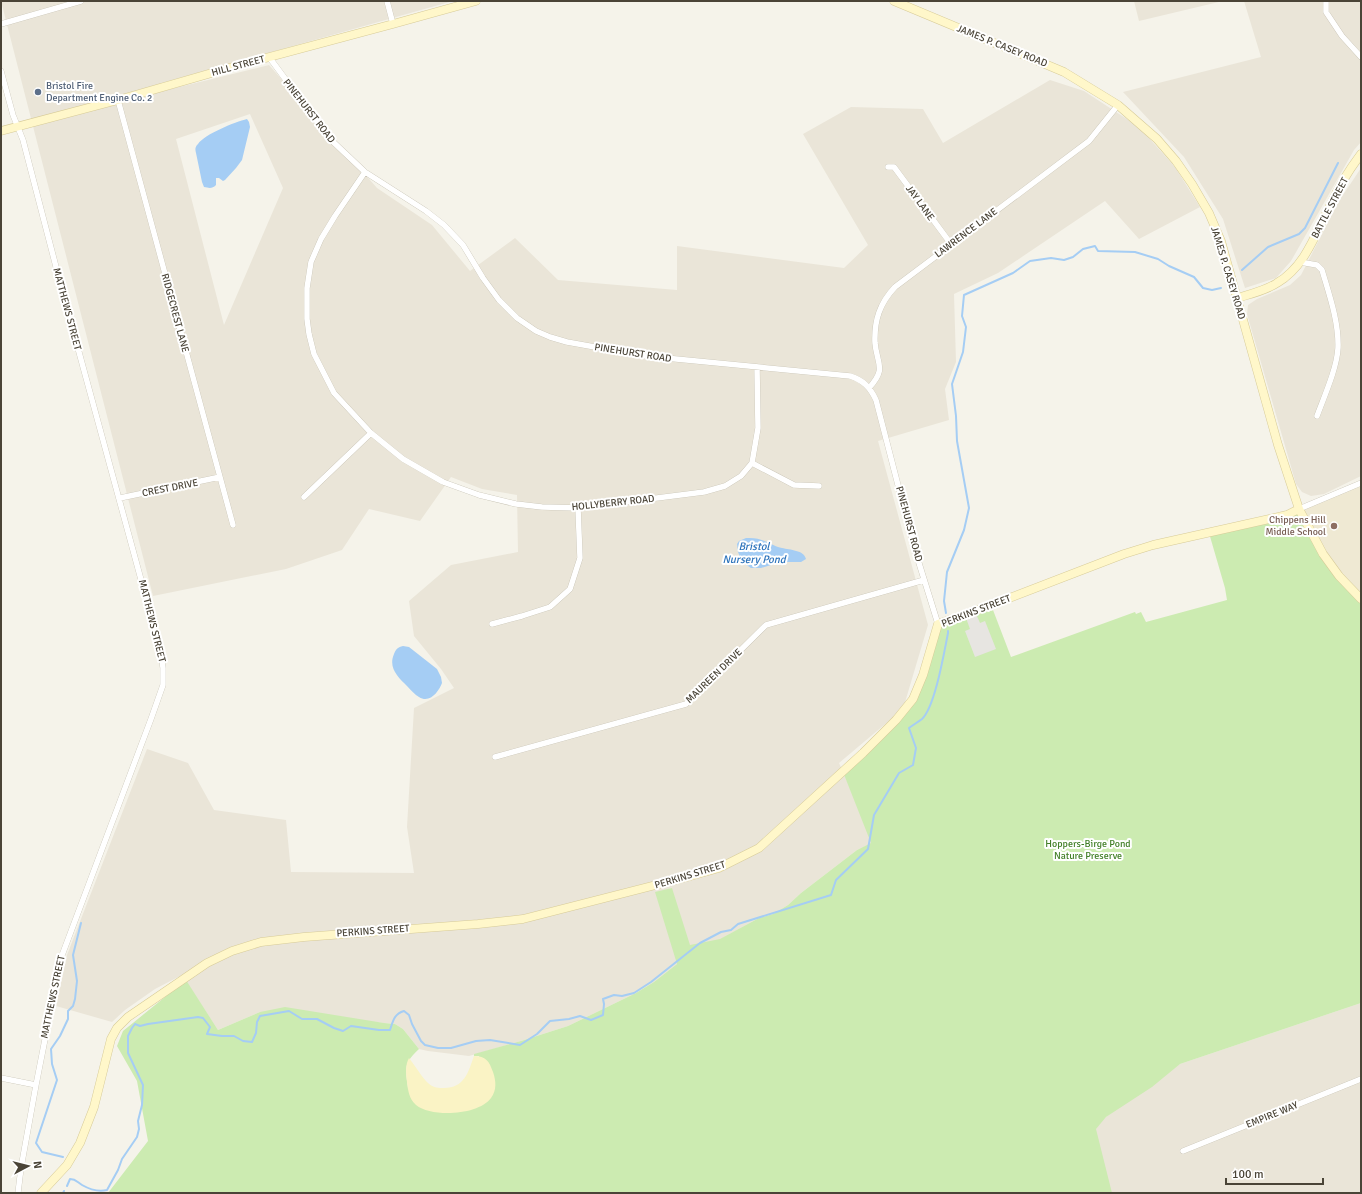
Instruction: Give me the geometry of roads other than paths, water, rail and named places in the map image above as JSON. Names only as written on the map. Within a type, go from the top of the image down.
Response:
[{"type":"street","points":[[1,24],[81,1]]},
{"type":"street","points":[[387,1],[393,24]]},
{"type":"street","name":"HILL STREET","points":[[1,131],[476,1]]},
{"type":"street","name":"JAMES P. CASEY ROAD","points":[[894,1],[1064,72],[1118,105],[1157,139],[1176,161],[1209,213],[1221,241],[1278,445],[1299,509],[1323,554],[1339,576],[1361,599]]},
{"type":"street","points":[[1326,1],[1326,12],[1342,36],[1361,57]]},
{"type":"street","name":"PINEHURST ROAD","points":[[269,57],[325,134],[365,172],[426,211],[444,225],[463,245],[483,278],[499,300],[517,318],[536,331],[568,342],[645,356],[859,378],[869,388],[876,400],[907,522],[938,624]]},
{"type":"street","name":"MATTHEWS STREET","points":[[1,71],[23,140],[61,286],[120,498],[161,653],[163,668],[162,685],[151,719],[61,958],[36,1085],[18,1193]]},
{"type":"street","name":"RIDGECREST LANE","points":[[118,100],[233,525]]},
{"type":"street","name":"LAWRENCE LANE","points":[[869,388],[878,379],[880,367],[875,329],[877,316],[882,304],[895,287],[950,244],[1089,141],[1118,105]]},
{"type":"street","name":"BATTLE STREET","points":[[1237,298],[1278,283],[1300,262],[1337,192],[1361,154]]},
{"type":"street","name":"JAY LANE","points":[[888,166],[894,167],[950,244]]},
{"type":"street","name":"HOLLYBERRY ROAD","points":[[365,172],[321,239],[311,262],[307,288],[306,319],[314,354],[334,393],[371,433],[403,459],[443,482],[479,495],[516,504],[542,507],[578,508],[704,492],[725,486],[741,476],[752,463]]},
{"type":"street","points":[[1300,262],[1317,265],[1322,270],[1336,325],[1338,349],[1317,416]]},
{"type":"street","points":[[757,367],[758,428],[752,463],[794,485],[819,486]]},
{"type":"street","points":[[304,497],[371,433]]},
{"type":"street","name":"CREST DRIVE","points":[[120,498],[220,477]]},
{"type":"street","name":"PERKINS STREET","points":[[41,1193],[67,1165],[80,1143],[94,1107],[111,1039],[118,1028],[128,1017],[194,970],[232,951],[261,942],[335,934],[478,924],[523,919],[719,868],[759,848],[864,753],[896,720],[913,699],[925,669],[938,624],[1124,554],[1153,545],[1287,515],[1361,483]]},
{"type":"street","points":[[492,624],[550,607],[570,589],[580,558],[578,508]]},
{"type":"street","name":"MAUREEN DRIVE","points":[[495,757],[686,704],[766,625],[924,580]]},
{"type":"street","points":[[1,1078],[36,1085]]},
{"type":"street","name":"EMPIRE WAY","points":[[1183,1151],[1361,1079]]},
{"type":"water","points":[[247,119],[250,127],[242,160],[225,180],[223,181],[216,178],[215,186],[210,188],[204,187],[196,146],[213,132]]},
{"type":"water","name":"Bristol Nursery Pond","points":[[746,538],[761,540],[782,548],[800,552],[806,559],[801,562],[781,562],[761,568],[751,568],[742,562],[738,552],[737,544],[739,541]]},
{"type":"water","points":[[403,646],[409,647],[437,669],[442,683],[434,696],[423,699],[418,696],[400,679],[395,672],[392,659],[397,648]]},
{"type":"waterway","points":[[1242,270],[1268,247],[1299,234],[1305,228],[1338,163]]},
{"type":"waterway","points":[[946,613],[944,601],[947,572],[964,530],[969,508],[957,441],[952,384],[963,352],[966,327],[962,316],[964,295],[1013,273],[1030,261],[1051,258],[1064,260],[1073,257],[1083,249],[1095,246],[1098,251],[1135,252],[1158,259],[1169,266],[1194,277],[1203,288],[1212,290],[1221,288]]},
{"type":"waterway","points":[[67,1186],[70,1179],[72,1179],[91,1189],[101,1191],[107,1190],[122,1159],[137,1137],[139,1129],[138,1121],[142,1105],[143,1085],[128,1053],[128,1036],[135,1024],[140,1026],[198,1017],[203,1018],[210,1027],[207,1034],[234,1036],[243,1041],[252,1042],[260,1016],[289,1011],[302,1019],[317,1019],[343,1031],[351,1026],[390,1030],[396,1016],[404,1011],[409,1015],[421,1041],[425,1045],[438,1048],[451,1048],[476,1041],[490,1040],[520,1045],[537,1034],[550,1021],[580,1016],[591,1020],[603,1015],[603,999],[614,995],[622,996],[634,993],[651,982],[700,943],[721,932],[731,930],[738,924],[831,895],[836,880],[868,849],[874,815],[899,773],[913,765],[916,748],[909,728],[922,719],[927,713],[935,692],[948,631]]},
{"type":"waterway","points":[[63,1157],[42,1152],[36,1143],[57,1080],[52,1064],[51,1049],[60,1036],[68,1019],[68,1011],[73,1006],[75,999],[77,981],[73,955],[81,923]]},
{"type":"place","name":"Bristol Fire Department Engine Co. 2","points":[[38,92]]},
{"type":"place","name":"Chippens Hill Middle School","points":[[1334,526]]},
{"type":"park label","name":"Hoppers-Birge Pond Nature Preserve","points":[[1088,850]]}]
